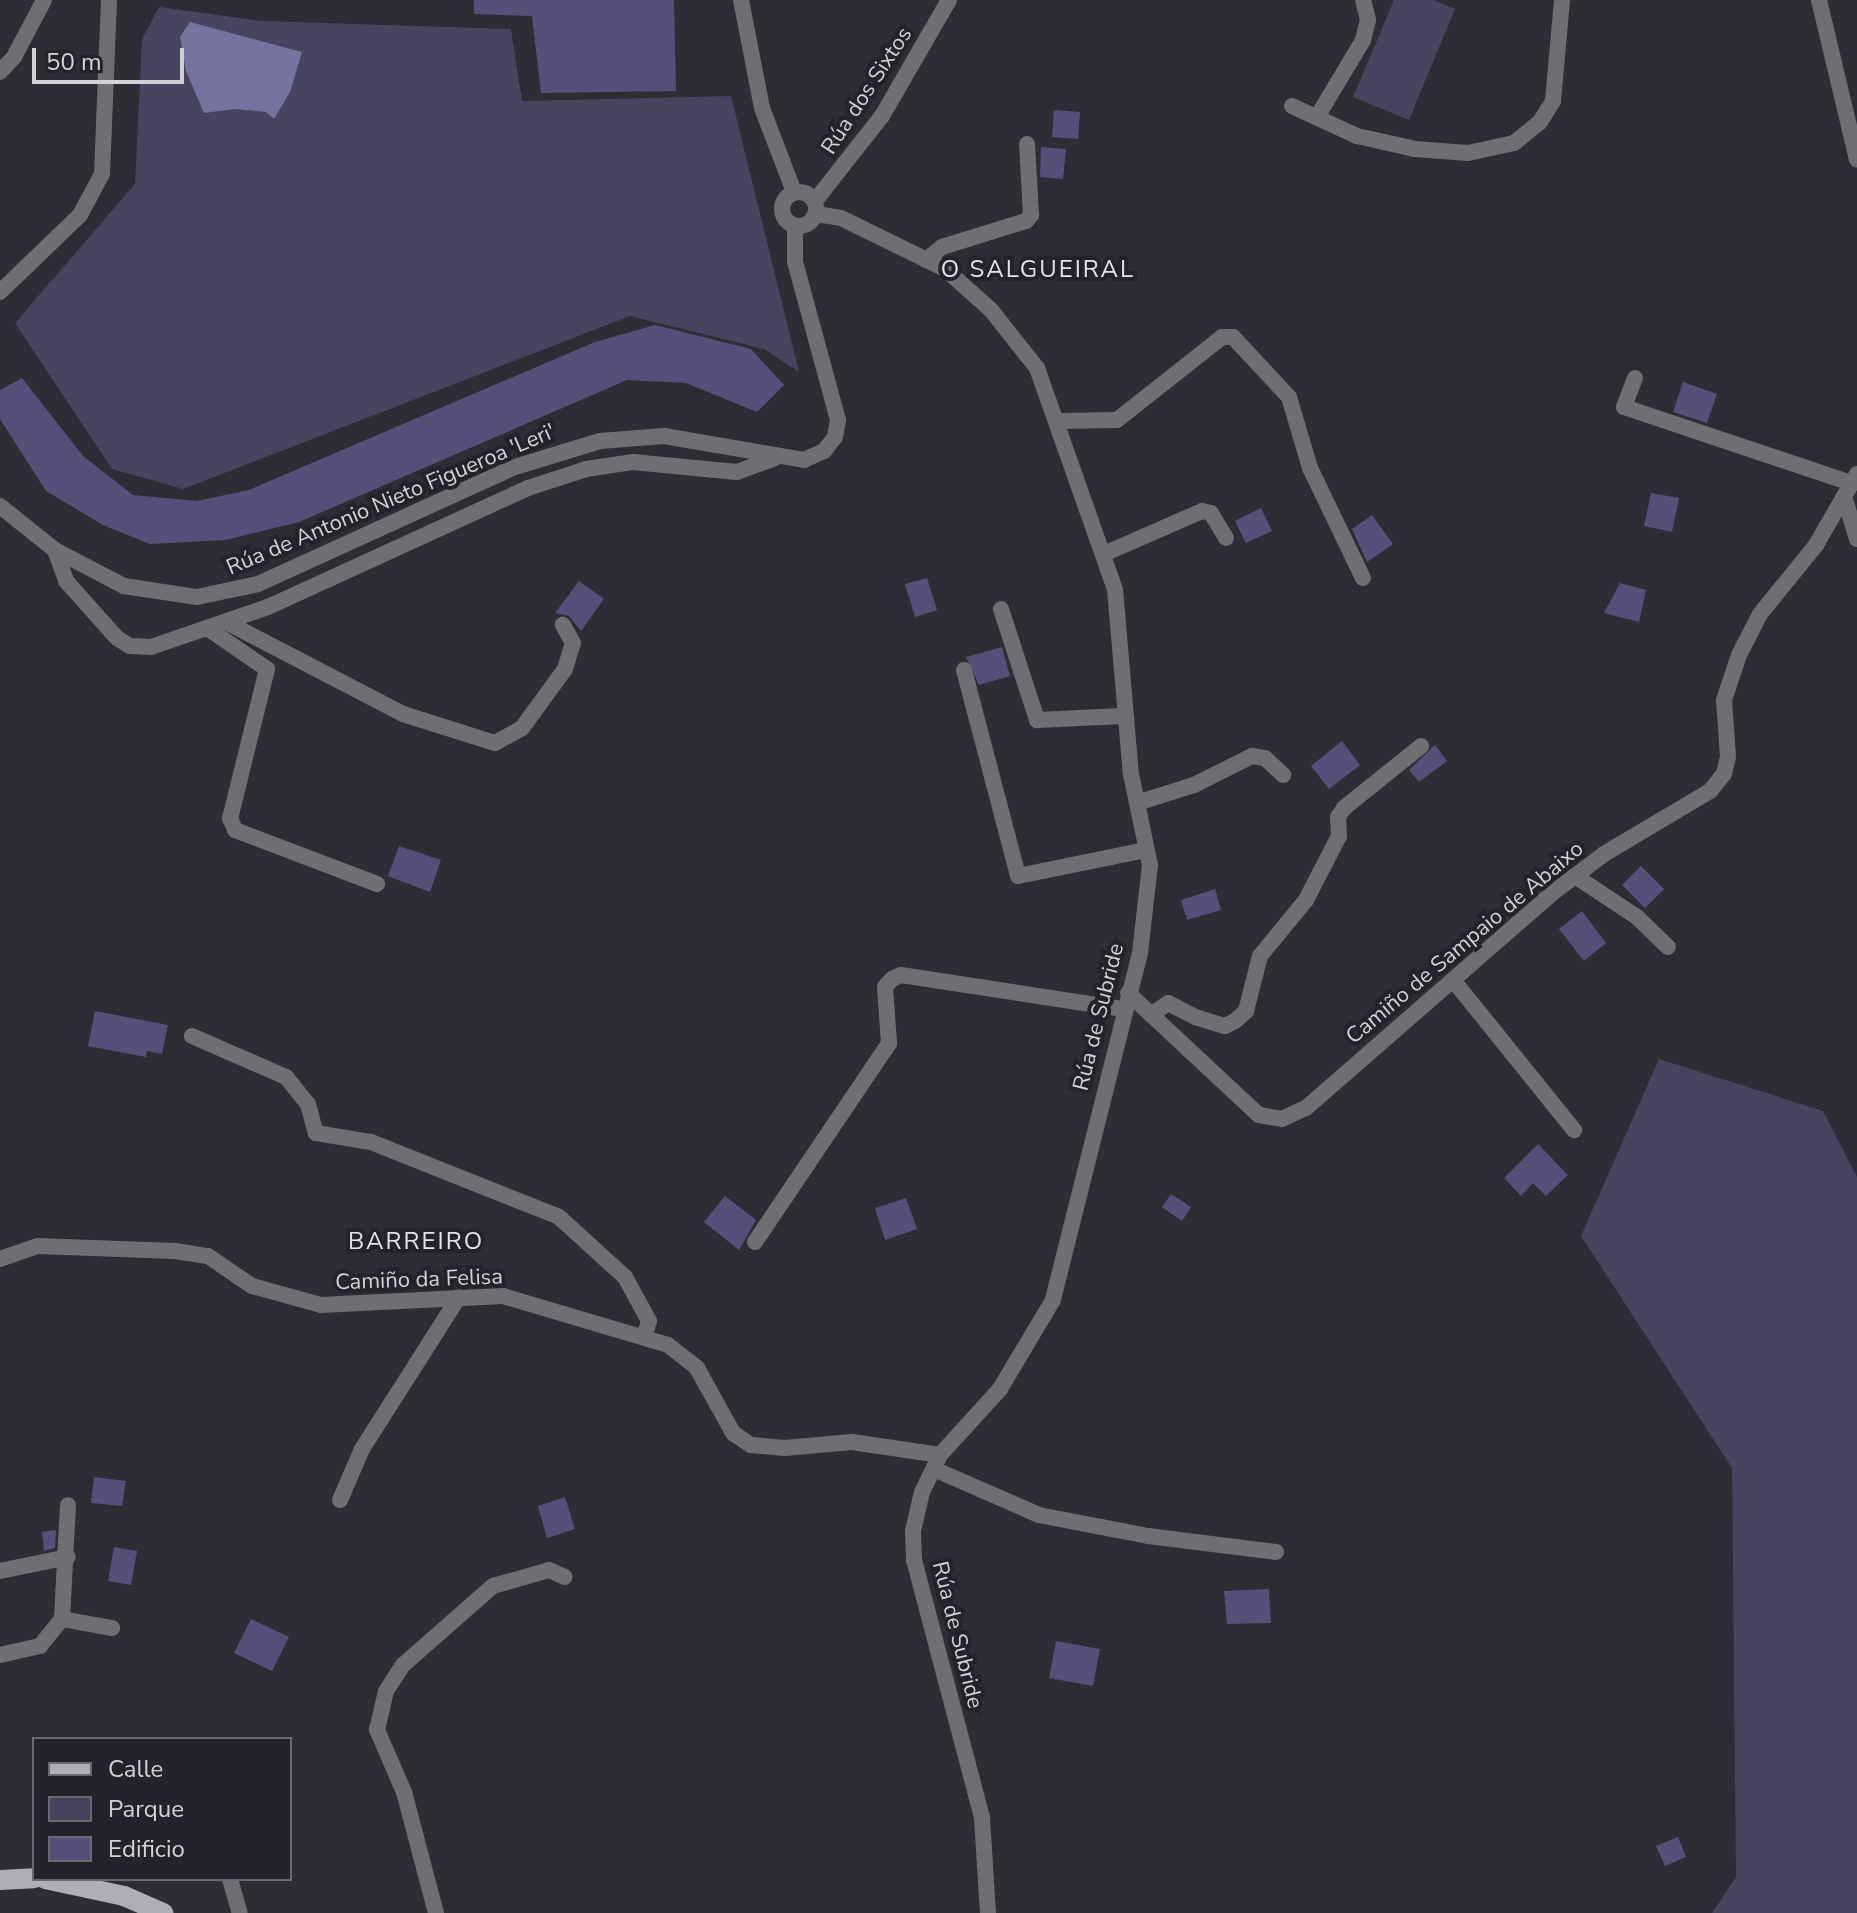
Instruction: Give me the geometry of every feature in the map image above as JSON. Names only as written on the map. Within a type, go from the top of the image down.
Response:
[{"type":"main road","points":[[0,1880],[32,1878]]},
{"type":"main road","points":[[54,1881],[111,1893],[163,1913]]},
{"type":"street","points":[[0,72],[44,0]]},
{"type":"street","points":[[0,292],[80,215],[102,174],[109,0]]},
{"type":"street","points":[[741,0],[762,108],[794,192],[815,208],[804,226],[795,227],[782,214],[781,205],[794,192]]},
{"type":"street","name":"Rúa dos Sixtos","points":[[815,208],[882,116],[949,0]]},
{"type":"street","points":[[1317,117],[1363,40],[1368,20],[1363,0]]},
{"type":"street","points":[[1292,106],[1357,136],[1415,149],[1468,153],[1514,143],[1540,122],[1553,101],[1562,0]]},
{"type":"street","points":[[1819,0],[1857,160]]},
{"type":"street","points":[[926,260],[942,247],[1026,221],[1031,215],[1027,144]]},
{"type":"street","name":"Rúa de Subride","points":[[815,208],[945,269],[991,310],[1037,368],[1106,553],[1119,622],[1123,716],[1146,850],[1146,913],[1053,1300],[1000,1389],[938,1462],[922,1492],[916,1518],[914,1560],[982,1818],[988,1913]]},
{"type":"street","name":"Rúa de Antonio Nieto Figueroa 'Leri'","points":[[0,506],[55,550],[82,567],[148,594],[220,595],[278,575],[558,451],[600,441],[664,436],[804,460],[824,451],[835,437],[838,420],[795,262],[795,227]]},
{"type":"street","points":[[1057,421],[1117,420],[1222,337],[1233,337],[1289,397],[1310,468],[1363,578]]},
{"type":"street","points":[[1635,378],[1624,407],[1851,484],[1857,539]]},
{"type":"street","points":[[55,550],[66,581],[130,646],[151,647],[228,623],[528,488],[586,469],[633,462],[737,472],[776,457]]},
{"type":"street","name":"Camiño de Sampaio de Abaixo","points":[[1126,1001],[1151,1015],[1259,1115],[1282,1119],[1306,1108],[1575,876],[1687,809],[1724,774],[1724,700],[1739,655],[1760,614],[1816,545],[1851,484]]},
{"type":"street","points":[[1106,553],[1202,511],[1211,513],[1226,538]]},
{"type":"street","points":[[1001,609],[1037,720],[1123,716]]},
{"type":"street","points":[[228,623],[403,714],[495,743],[522,728],[565,669],[573,643],[563,625]]},
{"type":"street","points":[[210,630],[267,669],[230,818],[235,830],[377,884]]},
{"type":"street","points":[[964,670],[1018,876],[1146,850]]},
{"type":"street","points":[[1151,1015],[1168,1003],[1195,1017],[1225,1026],[1246,1011],[1260,956],[1306,900],[1339,836],[1338,817],[1344,808],[1421,746]]},
{"type":"street","points":[[1137,803],[1194,785],[1252,756],[1265,758],[1283,775]]},
{"type":"street","points":[[1575,876],[1637,917],[1668,947]]},
{"type":"street","points":[[755,1242],[889,1043],[885,987],[892,979],[901,975],[1126,1001]]},
{"type":"street","points":[[1453,980],[1574,1130]]},
{"type":"street","points":[[192,1036],[286,1077],[308,1104],[316,1133],[371,1142],[559,1217],[625,1277],[649,1321],[645,1334]]},
{"type":"street","name":"Camiño da Felisa","points":[[0,1259],[37,1246],[175,1251],[208,1256],[252,1286],[300,1302],[503,1296],[645,1334],[697,1368],[733,1433],[751,1445],[785,1448],[852,1442],[938,1462],[1039,1515],[1148,1536],[1276,1552]]},
{"type":"street","points":[[340,1500],[362,1449],[459,1297]]},
{"type":"street","points":[[0,1655],[40,1646],[62,1619],[68,1557],[68,1505]]},
{"type":"street","points":[[0,1571],[68,1557]]},
{"type":"street","points":[[436,1913],[404,1792],[377,1730],[386,1691],[403,1665],[493,1586],[549,1570],[565,1577]]},
{"type":"street","points":[[62,1619],[112,1628]]},
{"type":"street","points":[[231,1881],[240,1913]]},
{"type":"green space","points":[[1394,0],[1433,0],[1455,9],[1409,120],[1353,97]]},
{"type":"green space","points":[[159,7],[262,21],[511,29],[522,101],[731,96],[799,372],[764,349],[630,316],[183,489],[112,469],[15,323],[135,184],[142,39]]},
{"type":"green space","points":[[1659,1059],[1823,1111],[1857,1177],[1857,1913],[1712,1913],[1736,1877],[1732,1468],[1581,1236]]},
{"type":"shaded area","points":[[190,22],[302,52],[290,92],[274,119],[266,112],[235,109],[204,113],[186,71],[180,37]]},
{"type":"building","points":[[474,0],[674,0],[676,91],[541,93],[532,16],[474,14]]},
{"type":"building","points":[[1054,110],[1080,112],[1078,139],[1052,137]]},
{"type":"building","points":[[1041,147],[1066,149],[1063,179],[1040,177]]},
{"type":"building","points":[[655,325],[751,349],[784,385],[757,412],[686,383],[627,380],[299,522],[226,540],[150,544],[103,525],[46,491],[0,419],[0,390],[22,378],[83,456],[133,495],[197,501],[249,490],[595,342]]},
{"type":"building","points":[[1683,382],[1717,394],[1707,423],[1673,412]]},
{"type":"building","points":[[1651,493],[1679,498],[1672,532],[1644,526]]},
{"type":"building","points":[[1261,508],[1272,531],[1246,543],[1235,521]]},
{"type":"building","points":[[1372,515],[1393,544],[1367,562],[1352,529]]},
{"type":"building","points":[[927,578],[937,610],[915,617],[905,584]]},
{"type":"building","points":[[579,581],[604,599],[581,631],[569,616],[555,613]]},
{"type":"building","points":[[1620,583],[1646,590],[1639,622],[1604,613]]},
{"type":"building","points":[[1002,647],[1010,676],[979,685],[966,657]]},
{"type":"building","points":[[1342,741],[1360,765],[1329,789],[1311,766]]},
{"type":"building","points":[[1435,745],[1447,761],[1419,782],[1409,770]]},
{"type":"building","points":[[399,846],[441,860],[430,892],[388,876]]},
{"type":"building","points":[[1641,866],[1664,889],[1645,908],[1622,885]]},
{"type":"building","points":[[1215,889],[1221,910],[1187,920],[1181,900]]},
{"type":"building","points":[[1582,911],[1606,943],[1584,961],[1559,929]]},
{"type":"building","points":[[95,1011],[168,1025],[162,1054],[147,1051],[146,1057],[88,1046]]},
{"type":"building","points":[[1538,1144],[1568,1175],[1546,1196],[1533,1183],[1521,1196],[1504,1178]]},
{"type":"building","points":[[1171,1194],[1191,1207],[1182,1221],[1162,1207]]},
{"type":"building","points":[[725,1196],[756,1220],[739,1250],[704,1222]]},
{"type":"building","points":[[906,1198],[917,1229],[885,1240],[875,1208]]},
{"type":"building","points":[[94,1477],[126,1481],[122,1506],[91,1503]]},
{"type":"building","points":[[565,1497],[575,1529],[547,1538],[538,1506]]},
{"type":"building","points":[[56,1530],[55,1548],[44,1551],[42,1532]]},
{"type":"building","points":[[114,1547],[137,1551],[131,1585],[108,1581]]},
{"type":"building","points":[[1269,1589],[1271,1623],[1227,1624],[1224,1591]]},
{"type":"building","points":[[251,1619],[289,1637],[272,1671],[234,1653]]},
{"type":"building","points":[[1056,1641],[1100,1649],[1093,1686],[1049,1678]]},
{"type":"building","points":[[1678,1837],[1686,1857],[1665,1866],[1656,1846]]},
{"type":"district","name":"O SALGUEIRAL","points":[[1038,270]]},
{"type":"district","name":"BARREIRO","points":[[416,1242]]}]
